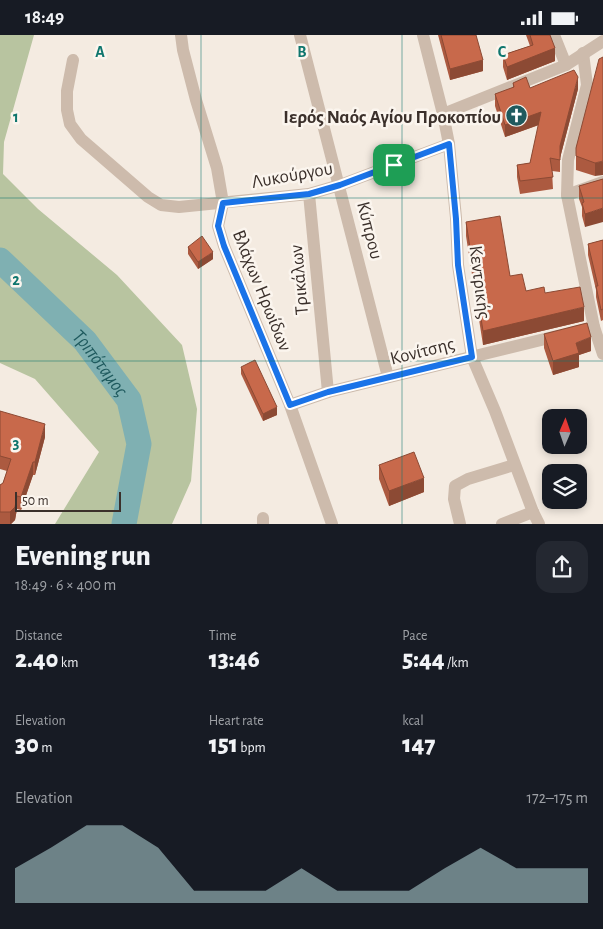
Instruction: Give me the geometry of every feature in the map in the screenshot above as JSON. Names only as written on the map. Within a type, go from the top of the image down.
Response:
[{"type":"street","name":"Βλάχων Ηρωίδων","points":[[181,35],[196,100],[217,168],[223,203],[218,226],[224,246],[290,405],[332,524]]},
{"type":"street","name":"Κύπρου","points":[[300,35],[388,377]]},
{"type":"street","name":"Κεντρικής","points":[[423,35],[449,144],[458,265],[472,357],[495,411],[536,520]]},
{"type":"street","points":[[554,35],[566,65]]},
{"type":"street","points":[[443,114],[566,65],[603,41]]},
{"type":"street","points":[[583,53],[587,85],[568,160],[567,195],[594,327],[603,355]]},
{"type":"street","name":"Λυκούργου","points":[[73,60],[67,91],[67,111],[70,124],[81,139],[148,197],[161,205],[179,207],[309,194],[340,185],[449,144]]},
{"type":"street","points":[[567,195],[603,182]]},
{"type":"street","name":"Τρικάλων","points":[[309,194],[328,392]]},
{"type":"street","name":"Κονίτσης","points":[[290,405],[328,392],[594,327]]},
{"type":"street","points":[[460,524],[454,499],[455,486],[468,479],[514,465]]},
{"type":"street","points":[[502,524],[536,520]]},
{"type":"green space","points":[[0,35],[34,35],[4,142],[3,174],[38,209],[117,275],[182,345],[197,409],[191,481],[172,524],[55,524],[99,452],[35,379],[0,363]]},
{"type":"building","points":[[441,35],[476,35],[483,60],[450,69]]},
{"type":"building","points":[[530,35],[550,35],[555,48],[507,67],[503,55],[533,45]]},
{"type":"building","points":[[603,57],[603,161],[595,163],[576,156],[576,148],[599,59]]},
{"type":"building","points":[[574,70],[578,77],[560,146],[560,160],[550,158],[553,177],[520,181],[517,165],[530,163],[541,112],[505,125],[495,94],[514,87],[513,83],[526,77],[530,88]]},
{"type":"building","points":[[603,179],[603,208],[585,214],[582,203],[584,202],[579,186]]},
{"type":"building","points":[[500,216],[510,276],[522,274],[526,291],[544,287],[545,293],[580,287],[584,307],[483,331],[466,222]]},
{"type":"building","points":[[202,236],[213,252],[198,262],[188,247]]},
{"type":"building","points":[[603,240],[603,309],[601,310],[596,286],[598,286],[588,244]]},
{"type":"building","points":[[587,323],[591,337],[576,343],[579,353],[553,361],[544,334]]},
{"type":"building","points":[[255,360],[277,407],[263,414],[241,367]]},
{"type":"building","points":[[0,411],[45,424],[35,462],[33,462],[21,497],[17,496],[15,507],[10,512],[0,512],[0,485],[3,483],[11,459],[0,456]]},
{"type":"building","points":[[414,452],[424,478],[389,491],[379,465]]},
{"type":"waterway","name":"Τριπόταμος","points":[[0,260],[85,341],[129,400],[139,444],[124,524]]},
{"type":"place","name":"Ιερός Ναός Αγίου Προκοπίου","points":[[517,116]]},
{"type":"route","points":[[449,144],[458,265],[472,357],[328,392],[290,405],[224,246],[218,226],[223,203],[309,194],[394,165],[449,144]]}]
